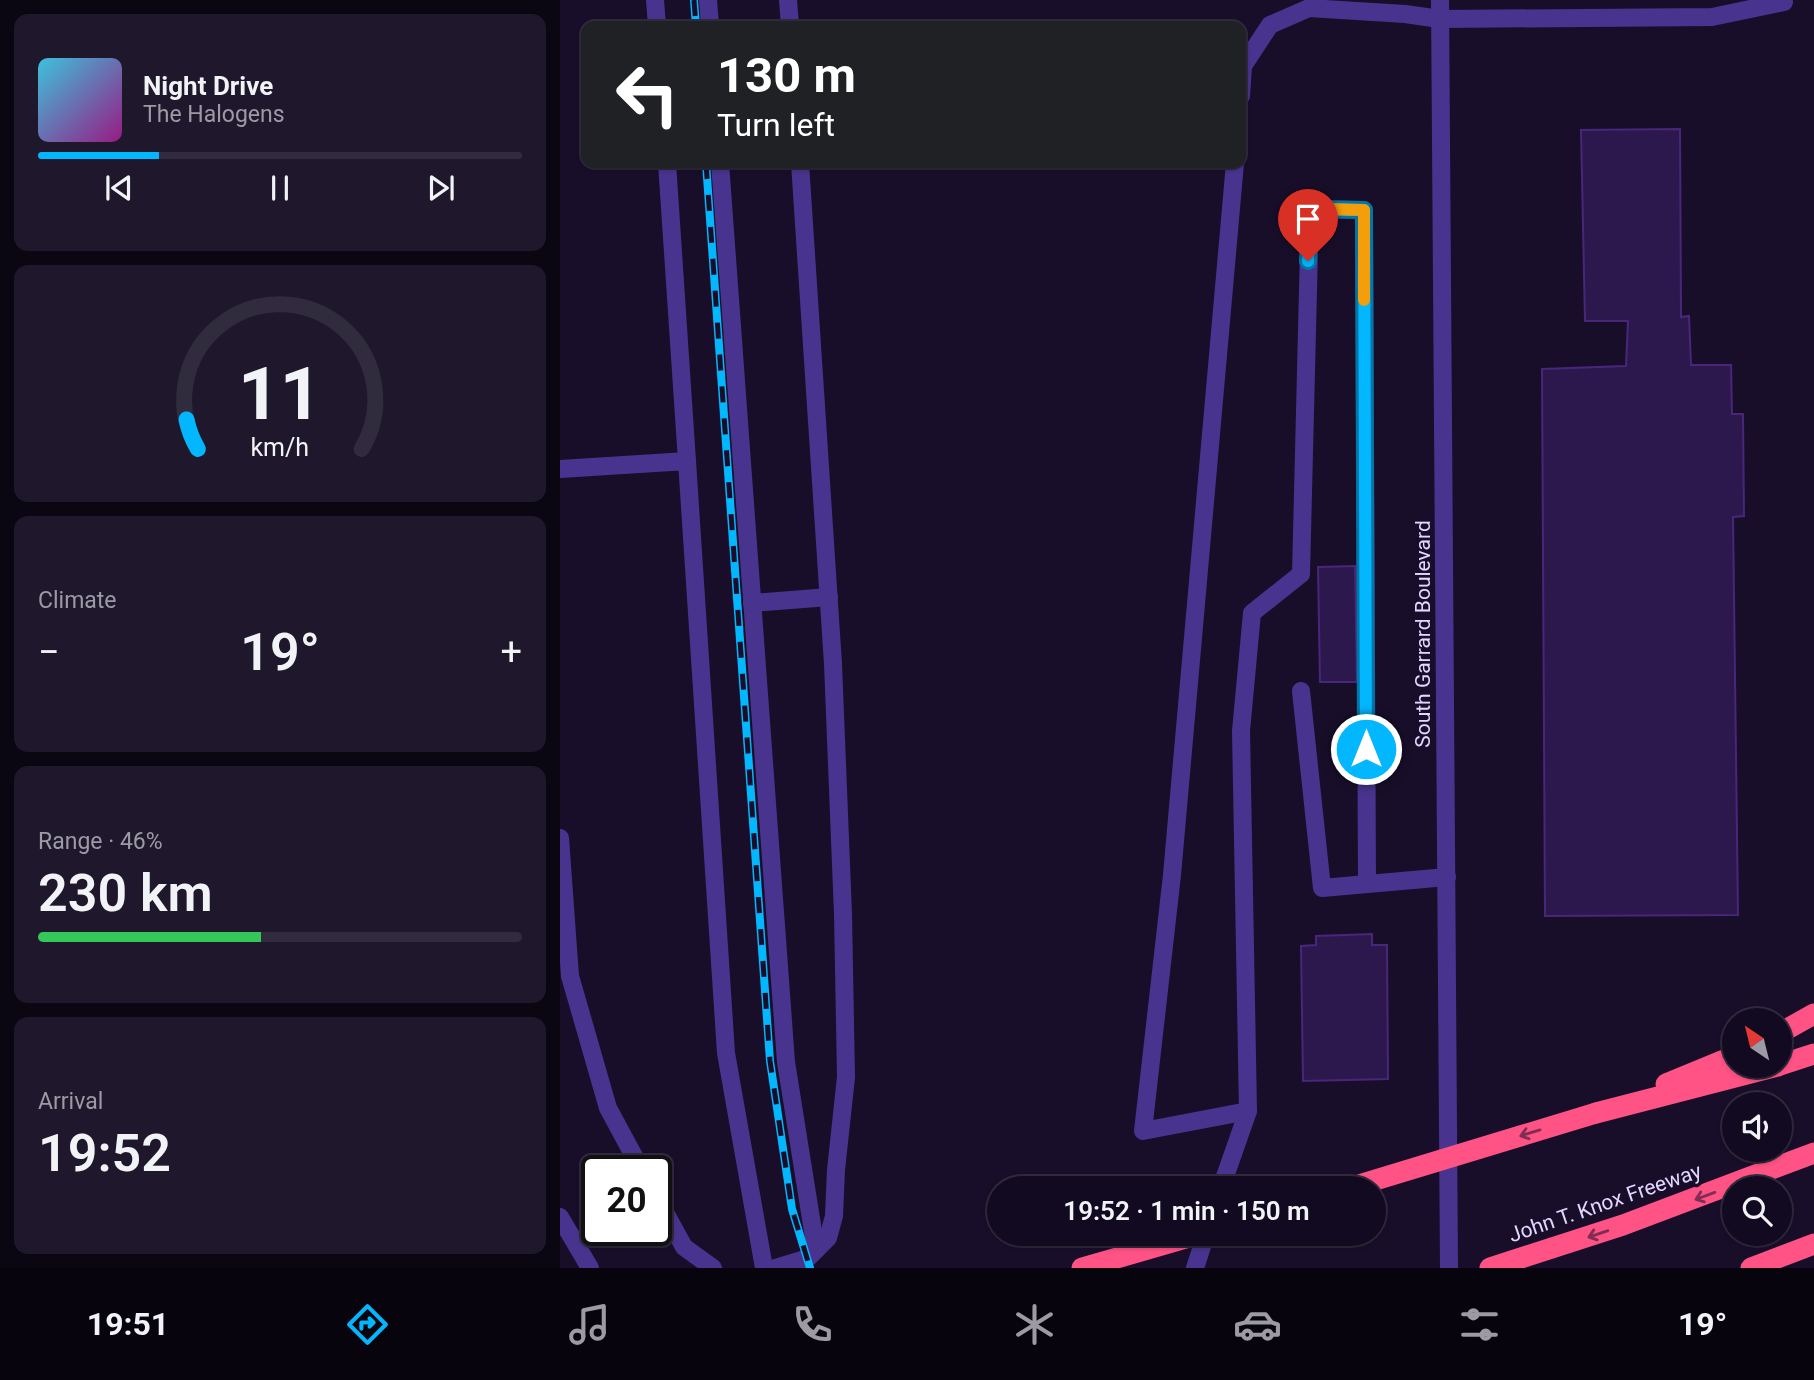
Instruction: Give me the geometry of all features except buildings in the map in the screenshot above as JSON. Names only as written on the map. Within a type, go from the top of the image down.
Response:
[{"type":"highway","points":[[1792,1026],[1814,1014]]},
{"type":"highway","points":[[1792,1061],[1814,1054]]},
{"type":"highway","points":[[1595,1113],[1722,1061]]},
{"type":"highway","points":[[1386,1177],[1595,1113],[1729,1078]]},
{"type":"highway","name":"John T. Knox Freeway","points":[[1490,1268],[1662,1211],[1814,1153]]},
{"type":"highway","points":[[1751,1268],[1814,1244]]},
{"type":"highway","points":[[1082,1268],[1158,1246]]},
{"type":"street","points":[[655,0],[657,21]]},
{"type":"street","points":[[708,0],[710,21]]},
{"type":"street","points":[[788,0],[790,21]]},
{"type":"street","name":"South Garrard Boulevard","points":[[1440,0],[1449,1268]]},
{"type":"street","points":[[1246,62],[1270,26],[1309,8],[1440,19],[1712,17],[1784,2]]},
{"type":"street","points":[[667,168],[726,1053],[764,1268]]},
{"type":"street","points":[[720,168],[786,1062],[816,1250]]},
{"type":"street","points":[[775,1268],[808,1258],[828,1238],[834,1216],[846,1077],[843,914],[829,597],[800,168]]},
{"type":"street","points":[[1235,168],[1173,861],[1143,1131],[1248,1111]]},
{"type":"street","points":[[1225,1176],[1248,1111],[1241,731],[1252,613],[1301,574],[1310,209],[1364,210],[1367,884]]},
{"type":"street","points":[[560,469],[687,461]]},
{"type":"street","points":[[752,604],[829,597]]},
{"type":"street","points":[[1301,691],[1322,888],[1447,877]]},
{"type":"street","points":[[560,838],[570,976],[608,1108],[633,1155]]},
{"type":"street","points":[[560,1217],[590,1268]]},
{"type":"street","points":[[672,1225],[684,1247],[713,1268]]},
{"type":"street","points":[[1195,1268],[1202,1246]]},
{"type":"railway","points":[[694,0],[696,21]]},
{"type":"railway","points":[[706,168],[770,1061],[792,1209],[810,1268]]},
{"type":"slow traffic","points":[[1324,209],[1364,210],[1364,300]]},
{"type":"route","points":[[1308,261],[1310,209],[1364,210],[1366,749]]}]
